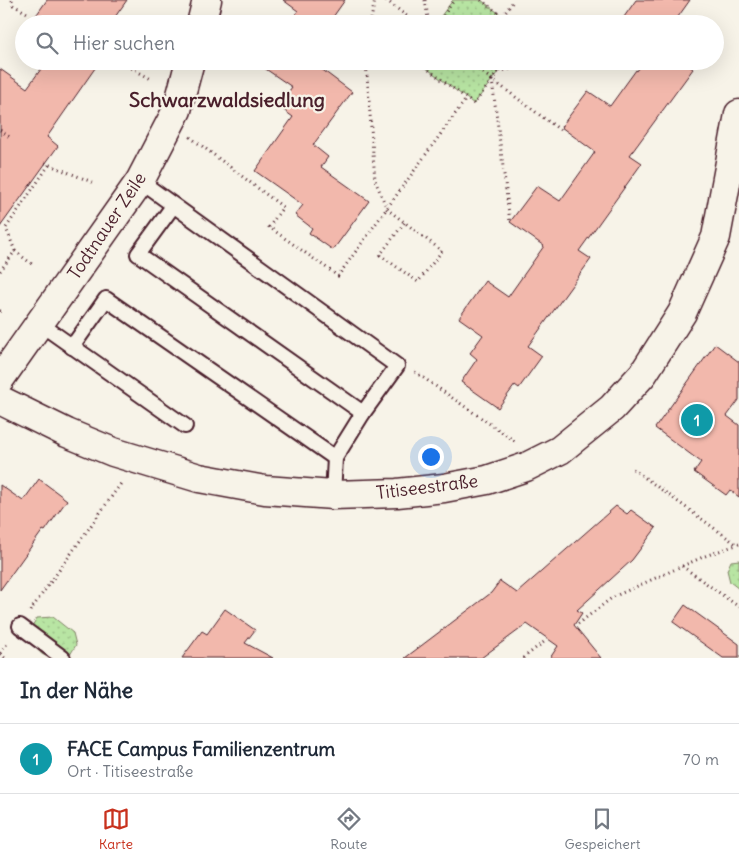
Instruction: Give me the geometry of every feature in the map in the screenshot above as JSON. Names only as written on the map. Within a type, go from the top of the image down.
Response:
[{"type":"street","points":[[203,15],[207,0]]},
{"type":"street","name":"Todtnauer Zeile","points":[[0,379],[140,181],[177,110],[188,70]]},
{"type":"street","name":"Titiseestraße","points":[[0,400],[67,433],[113,452],[199,478],[265,490],[333,495],[407,492],[444,488],[487,480],[526,466],[560,450],[612,408],[643,374],[682,313],[716,237],[739,114]]},
{"type":"lane","points":[[140,181],[397,366],[363,413],[335,458],[333,495]]},
{"type":"lane","points":[[173,206],[138,254],[363,413]]},
{"type":"lane","points":[[72,347],[106,299],[335,458]]},
{"type":"lane","points":[[39,323],[185,426]]},
{"type":"lane","points":[[20,626],[63,658]]},
{"type":"path","points":[[12,0],[13,5],[29,14]]},
{"type":"path","points":[[372,15],[375,0]]},
{"type":"path","points":[[386,0],[405,15]]},
{"type":"path","points":[[425,0],[428,15]]},
{"type":"path","points":[[444,15],[454,0]]},
{"type":"path","points":[[481,0],[502,15]]},
{"type":"path","points":[[488,0],[489,6]]},
{"type":"path","points":[[504,15],[514,0]]},
{"type":"path","points":[[135,70],[153,80]]},
{"type":"path","points":[[367,70],[375,180],[387,209],[405,222],[442,251],[418,282],[380,256],[405,222]]},
{"type":"path","points":[[429,70],[474,104],[498,71],[504,70]]},
{"type":"path","points":[[479,70],[560,130]]},
{"type":"path","points":[[492,80],[510,222]]},
{"type":"path","points":[[190,137],[283,207],[269,227],[338,276],[466,99]]},
{"type":"path","points":[[0,130],[11,138]]},
{"type":"path","points":[[33,265],[15,251],[6,228],[47,164],[92,182]]},
{"type":"path","points":[[0,271],[15,251]]},
{"type":"path","points":[[397,366],[418,373],[521,446]]},
{"type":"path","points":[[633,470],[738,544]]},
{"type":"path","points":[[20,626],[123,481]]},
{"type":"path","points":[[578,624],[614,598],[682,566],[738,544]]},
{"type":"path","points":[[682,566],[739,607]]},
{"type":"path","points":[[523,658],[544,642]]},
{"type":"path","points":[[0,654],[5,658]]},
{"type":"green space","points":[[453,0],[481,0],[501,15],[442,15]]},
{"type":"green space","points":[[429,70],[499,70],[474,104]]},
{"type":"green space","points":[[739,560],[739,589],[730,582],[727,570],[731,561]]},
{"type":"green space","points":[[53,617],[73,633],[76,645],[68,658],[42,654],[35,646],[29,631],[37,618]]},
{"type":"building","points":[[47,0],[127,0],[116,15],[36,15]]},
{"type":"building","points":[[283,0],[345,0],[334,15],[295,15],[298,11]]},
{"type":"building","points":[[636,0],[690,0],[679,15],[625,15]]},
{"type":"building","points":[[0,69],[27,88],[40,70],[94,70],[47,137],[58,146],[0,227]]},
{"type":"building","points":[[267,70],[323,70],[352,92],[313,145],[328,157],[321,167],[369,201],[333,250],[309,233],[312,228],[295,215],[303,205],[255,171],[293,117],[278,106],[292,87]]},
{"type":"building","points":[[692,70],[630,155],[642,163],[579,251],[591,259],[528,346],[542,356],[519,388],[515,385],[498,408],[461,382],[477,359],[470,353],[483,335],[459,318],[485,281],[508,297],[544,246],[510,222],[537,186],[560,201],[595,152],[561,127],[588,91],[610,106],[637,71]]},
{"type":"building","points":[[715,344],[739,362],[739,400],[727,416],[739,425],[739,497],[730,490],[726,495],[694,472],[701,462],[655,428]]},
{"type":"building","points":[[39,479],[67,500],[0,590],[0,485],[23,501]]},
{"type":"building","points":[[616,506],[627,514],[631,510],[656,528],[632,560],[577,610],[582,613],[574,625],[601,658],[550,658],[558,646],[527,624],[481,658],[405,658],[491,593],[500,581],[517,593]]},
{"type":"building","points":[[685,605],[739,644],[739,658],[723,658],[673,622]]},
{"type":"building","points":[[225,609],[255,630],[245,643],[273,658],[182,658],[202,631],[207,634]]},
{"type":"place","name":"FACE Campus Familienzentrum","points":[[697,420]]},
{"type":"district","name":"Schwarzwaldsiedlung","points":[[227,100]]}]
